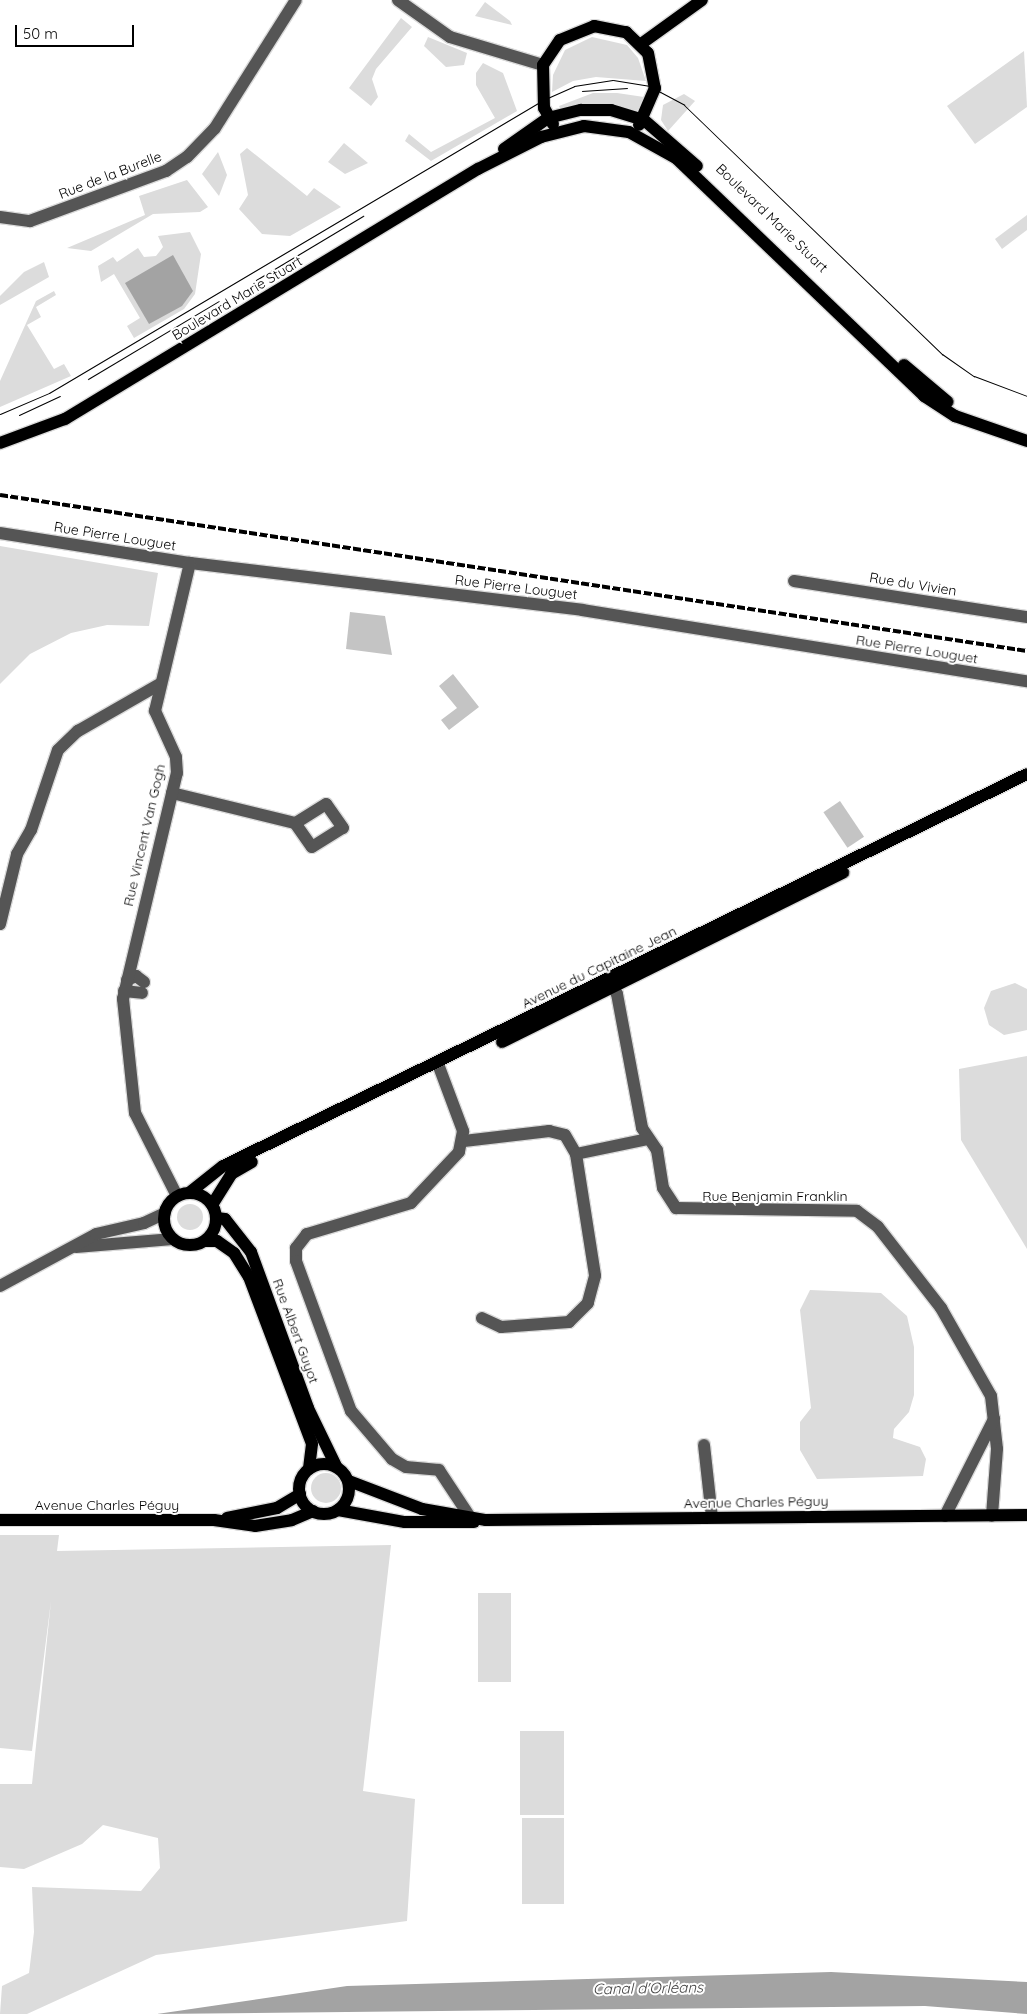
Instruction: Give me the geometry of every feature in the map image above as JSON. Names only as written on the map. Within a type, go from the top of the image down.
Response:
[{"type":"main road","points":[[641,44],[702,0]]},
{"type":"main road","points":[[559,131],[548,118],[542,91],[543,65],[560,40],[594,26],[626,32],[641,44],[655,78],[644,120],[629,132],[685,165],[924,396],[963,419],[1027,441]]},
{"type":"main road","name":"Boulevard Marie Stuart","points":[[0,443],[65,419],[483,166],[548,118],[594,109],[644,120],[672,141],[928,386],[978,418],[1027,434]]},
{"type":"main road","name":"Boulevard Marie Stuart","points":[[483,166],[559,131],[584,126],[629,132]]},
{"type":"main road","name":"Avenue du Capitaine Jean","points":[[609,984],[1027,774]]},
{"type":"main road","name":"Avenue du Capitaine Jean","points":[[212,1205],[239,1168],[609,984],[1027,783]]},
{"type":"main road","name":"Avenue du Capitaine Jean","points":[[183,1194],[222,1166],[440,1067]]},
{"type":"main road","points":[[183,1194],[202,1196],[212,1205],[216,1218],[205,1241],[189,1245],[173,1239],[166,1227],[165,1213],[183,1194]]},
{"type":"main road","name":"Rue Albert Guyot","points":[[216,1218],[225,1219],[251,1252],[308,1408],[336,1466]]},
{"type":"main road","name":"Rue Albert Guyot","points":[[205,1241],[217,1241],[234,1253],[249,1278],[312,1444],[308,1469]]},
{"type":"main road","points":[[322,1464],[336,1466],[348,1481],[348,1497],[338,1510],[313,1511],[300,1494],[300,1483],[308,1469],[322,1464]]},
{"type":"main road","name":"Avenue Charles Péguy","points":[[348,1481],[389,1500],[486,1520]]},
{"type":"main road","name":"Avenue Charles Péguy","points":[[214,1520],[277,1508],[300,1494]]},
{"type":"main road","name":"Avenue Charles Péguy","points":[[338,1510],[442,1524],[486,1520],[1027,1515]]},
{"type":"main road","name":"Avenue Charles Péguy","points":[[0,1520],[214,1520],[255,1526],[292,1520],[313,1511]]},
{"type":"street","name":"Rue de la Burelle","points":[[0,217],[30,221],[166,171],[188,157],[215,128],[296,0]]},
{"type":"street","points":[[398,0],[450,37],[543,65]]},
{"type":"street","name":"Rue Pierre Louguet","points":[[0,533],[190,563],[582,610],[1027,681]]},
{"type":"street","name":"Rue Vincent Van Gogh","points":[[183,1194],[140,1126],[126,1027],[126,986],[178,764],[156,719],[160,684],[190,563]]},
{"type":"street","name":"Rue du Vivien","points":[[794,581],[1027,617]]},
{"type":"street","points":[[0,924],[17,854],[31,830],[58,750],[78,731],[160,684]]},
{"type":"street","points":[[172,793],[295,823]]},
{"type":"street","points":[[136,976],[143,987],[126,986],[136,976]]},
{"type":"street","name":"Rue Benjamin Franklin","points":[[609,984],[617,994],[648,1139],[656,1150],[663,1188],[676,1208],[842,1210],[867,1217],[966,1345],[992,1396],[997,1449],[992,1516]]},
{"type":"street","points":[[440,1067],[464,1141]]},
{"type":"street","points":[[470,1517],[439,1470],[406,1467],[392,1459],[351,1411],[296,1261],[296,1248],[306,1234],[411,1203],[464,1141],[557,1131],[576,1154],[595,1276],[588,1303],[569,1322],[556,1326],[500,1327],[482,1318]]},
{"type":"street","points":[[576,1154],[648,1139]]},
{"type":"street","points":[[0,1286],[74,1248],[96,1234],[144,1224],[165,1213]]},
{"type":"street","points":[[74,1248],[173,1239]]},
{"type":"street","points":[[945,1516],[994,1419]]},
{"type":"street","points":[[704,1445],[712,1517]]},
{"type":"shaded area","points":[[485,2],[510,21],[512,25],[475,16]]},
{"type":"shaded area","points":[[401,18],[412,27],[376,69],[372,79],[378,97],[371,106],[349,88]]},
{"type":"shaded area","points":[[428,37],[467,53],[464,65],[446,67],[424,46]]},
{"type":"shaded area","points":[[592,37],[627,45],[638,58],[646,81],[596,77],[573,81],[552,92],[553,75],[565,50]]},
{"type":"shaded area","points":[[1024,51],[1027,107],[975,144],[947,106]]},
{"type":"shaded area","points":[[483,63],[503,73],[517,111],[431,161],[405,141],[409,134],[431,152],[495,118],[476,85],[476,73]]},
{"type":"shaded area","points":[[593,93],[617,93],[644,97],[637,111],[605,105],[561,110],[559,106]]},
{"type":"shaded area","points":[[684,94],[695,101],[668,131],[661,120],[663,105]]},
{"type":"shaded area","points":[[344,143],[368,163],[345,174],[328,162]]},
{"type":"shaded area","points":[[247,148],[307,196],[314,188],[341,207],[290,236],[262,234],[239,209],[248,195],[240,154]]},
{"type":"shaded area","points":[[218,152],[227,175],[219,196],[202,174]]},
{"type":"shaded area","points":[[187,180],[208,207],[200,212],[153,214],[91,251],[67,248],[145,215],[139,196]]},
{"type":"shaded area","points":[[1027,215],[1027,230],[1002,249],[995,239]]},
{"type":"shaded area","points":[[190,232],[201,254],[195,294],[184,309],[134,338],[127,326],[140,318],[114,274],[101,282],[98,266],[113,257],[117,262],[138,248],[144,257],[156,256],[163,247],[158,236]]},
{"type":"shaded area","points":[[44,262],[49,277],[0,305],[0,296],[24,272]]},
{"type":"shaded area","points":[[54,291],[56,295],[36,307],[41,317],[27,325],[54,369],[64,364],[71,376],[0,407],[0,381],[36,301]]},
{"type":"shaded area","points":[[0,546],[158,573],[149,626],[107,625],[71,633],[30,654],[0,684]]},
{"type":"shaded area","points":[[1015,983],[1027,989],[1027,1030],[1004,1035],[989,1025],[984,1008],[991,991]]},
{"type":"shaded area","points":[[1027,1056],[1027,1249],[961,1140],[959,1069]]},
{"type":"shaded area","points":[[190,1204],[199,1208],[203,1217],[199,1226],[190,1230],[181,1226],[177,1217],[181,1208]]},
{"type":"shaded area","points":[[810,1290],[881,1293],[907,1316],[914,1347],[914,1395],[909,1412],[894,1429],[893,1438],[920,1447],[926,1459],[923,1476],[817,1479],[800,1450],[800,1422],[811,1408],[800,1310]]},
{"type":"shaded area","points":[[326,1473],[332,1474],[340,1482],[340,1494],[332,1502],[326,1503],[320,1502],[312,1494],[311,1488],[312,1482],[320,1474]]},
{"type":"shaded area","points":[[0,1535],[59,1535],[57,1551],[391,1545],[363,1791],[415,1799],[407,1921],[156,1955],[27,2014],[0,2014],[2,1986],[29,1973],[34,1932],[32,1887],[141,1891],[160,1868],[158,1838],[103,1825],[82,1844],[24,1869],[0,1867],[0,1784],[32,1784],[51,1601],[32,1751],[0,1748]]},
{"type":"shaded area","points":[[478,1593],[511,1593],[511,1682],[478,1682]]},
{"type":"shaded area","points":[[520,1731],[564,1731],[564,1815],[520,1815]]},
{"type":"shaded area","points":[[522,1818],[564,1818],[564,1904],[522,1904]]},
{"type":"water","points":[[173,255],[193,291],[182,306],[149,324],[125,283]]},
{"type":"water","name":"Canal d'Orléans","points":[[831,1972],[1027,1982],[1027,2014],[925,2006],[157,2014],[347,1986]]},
{"type":"building","points":[[350,612],[385,616],[392,655],[346,649]]},
{"type":"building","points":[[453,674],[479,707],[449,730],[441,720],[457,708],[439,686]]},
{"type":"building","points":[[840,801],[864,837],[847,848],[823,812]]},
{"type":"tram line","points":[[0,414],[49,393],[543,100],[574,86],[613,80],[649,86],[684,105],[942,354],[974,376],[1027,396]]},
{"type":"tram line","points":[[582,91],[627,88]]},
{"type":"tram line","points":[[256,280],[363,216]]},
{"type":"tram line","points":[[88,379],[219,301]]},
{"type":"tram line","points":[[19,415],[60,396]]},
{"type":"railway","points":[[0,495],[1027,651]]}]
